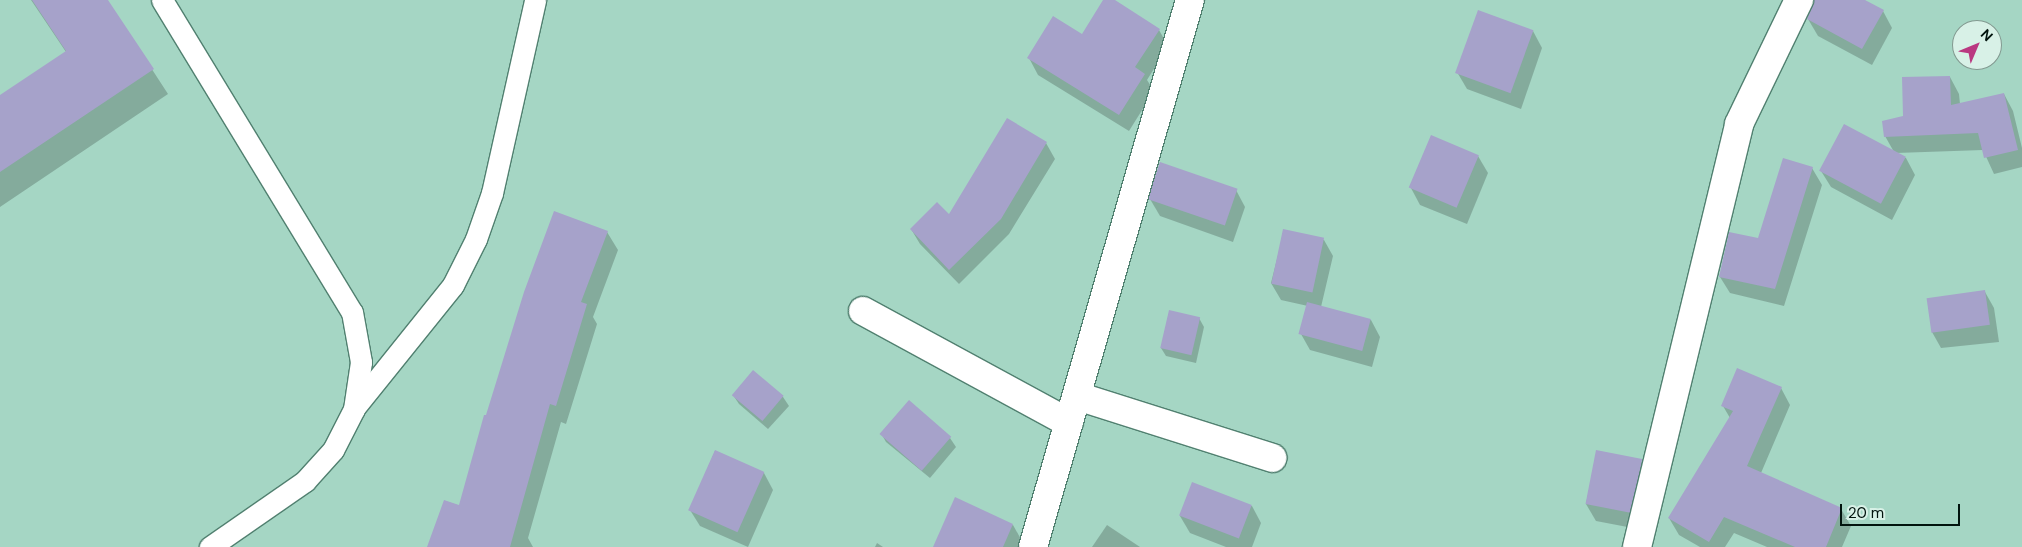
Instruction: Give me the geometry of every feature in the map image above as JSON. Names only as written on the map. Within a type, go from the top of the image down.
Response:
[{"type":"street","points":[[1033,547],[1190,0]]},
{"type":"street","points":[[1637,547],[1739,124],[1799,0]]},
{"type":"street","points":[[863,311],[1069,423]]},
{"type":"street","points":[[1077,396],[1272,458]]},
{"type":"lane","points":[[162,0],[352,312],[361,362],[354,409]]},
{"type":"lane","points":[[210,547],[304,481],[333,450],[354,409],[454,285],[476,239],[492,193],[535,0]]},
{"type":"building","points":[[32,0],[108,0],[154,69],[0,172],[0,95],[66,51]]},
{"type":"building","points":[[1103,0],[1115,0],[1160,29],[1135,67],[1145,74],[1119,115],[1027,58],[1053,16],[1082,34]]},
{"type":"building","points":[[1814,0],[1865,0],[1884,10],[1862,49],[1807,19]]},
{"type":"building","points":[[1478,10],[1533,30],[1511,93],[1455,73]]},
{"type":"building","points":[[1950,76],[1951,105],[2004,93],[2018,150],[1984,158],[1978,133],[1884,137],[1882,121],[1903,116],[1902,77]]},
{"type":"building","points":[[1007,118],[1047,142],[1001,219],[949,270],[910,229],[937,202],[949,214]]},
{"type":"building","points":[[1844,124],[1906,157],[1881,204],[1819,171]]},
{"type":"building","points":[[1431,135],[1479,155],[1457,208],[1409,187]]},
{"type":"building","points":[[1783,158],[1813,167],[1775,289],[1719,277],[1729,232],[1758,238]]},
{"type":"building","points":[[1160,162],[1238,189],[1225,226],[1147,199]]},
{"type":"building","points":[[554,211],[608,231],[581,302],[587,304],[556,406],[550,404],[510,547],[427,547],[444,500],[459,505],[484,415],[486,415],[524,292]]},
{"type":"building","points":[[1283,229],[1324,238],[1312,293],[1271,284]]},
{"type":"building","points":[[1985,290],[1990,325],[1931,333],[1927,298]]},
{"type":"building","points":[[1307,302],[1371,319],[1362,351],[1298,334]]},
{"type":"building","points":[[1169,310],[1200,317],[1191,355],[1160,348]]},
{"type":"building","points":[[1737,368],[1782,387],[1747,466],[1842,508],[1826,547],[1795,547],[1724,517],[1709,542],[1668,518],[1733,411],[1721,406]]},
{"type":"building","points":[[753,370],[784,396],[762,421],[732,395]]},
{"type":"building","points":[[909,400],[951,437],[922,471],[879,434]]},
{"type":"building","points":[[715,450],[764,472],[737,532],[688,510]]},
{"type":"building","points":[[1596,450],[1642,459],[1632,513],[1586,504]]},
{"type":"building","points":[[1192,482],[1252,505],[1239,539],[1179,516]]},
{"type":"building","points":[[955,497],[1013,524],[1003,547],[933,547]]}]
